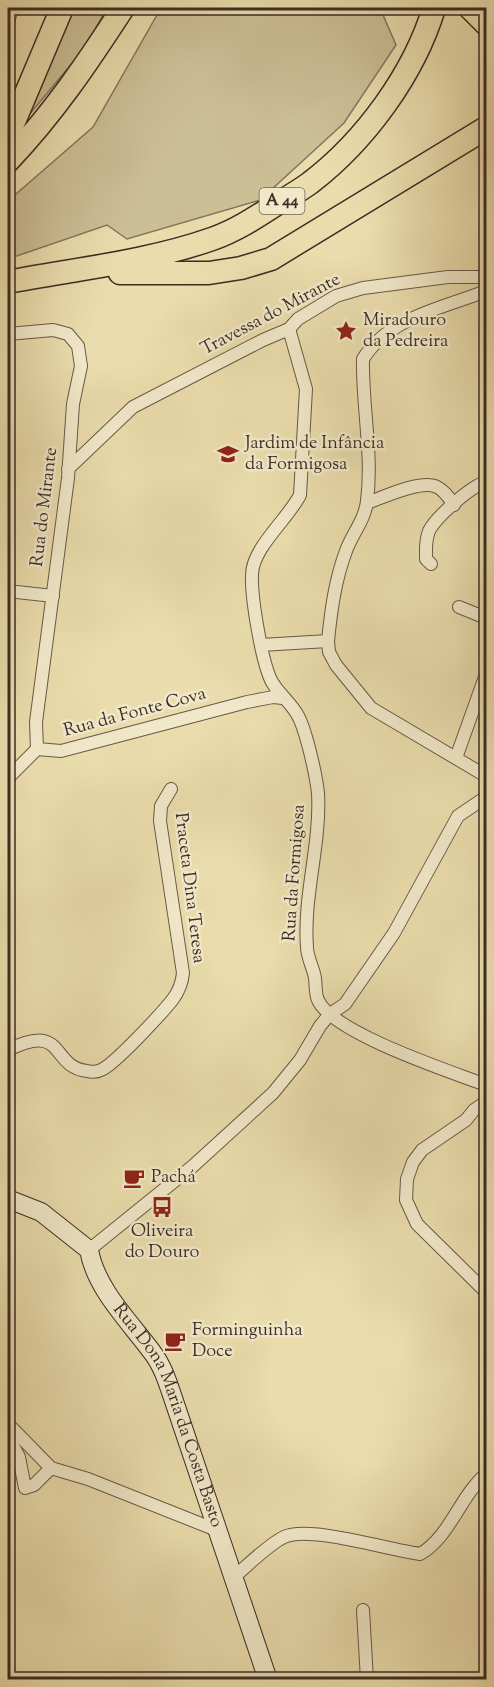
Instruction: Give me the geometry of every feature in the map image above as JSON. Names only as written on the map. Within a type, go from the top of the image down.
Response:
[{"type":"highway","points":[[8,136],[62,8]]},
{"type":"highway","points":[[8,161],[38,129],[74,83],[123,8]]},
{"type":"highway","name":"A 44","points":[[8,282],[146,258],[212,239],[244,225],[309,183],[337,160],[365,130],[390,98],[423,38],[434,8]]},
{"type":"highway","points":[[470,8],[486,24]]},
{"type":"highway","points":[[77,269],[127,274],[209,273],[241,268],[271,259],[486,128]]},
{"type":"street","points":[[8,22],[12,8]]},
{"type":"street","name":"Travessa do Mirante","points":[[68,469],[133,407],[263,340],[289,330],[298,319],[336,297],[363,288],[448,277],[486,277]]},
{"type":"street","points":[[486,291],[405,320],[371,345],[363,359],[368,474],[367,503],[362,521],[347,549],[338,578],[328,641],[329,652],[336,665],[370,708],[486,776]]},
{"type":"street","name":"Rua do Mirante","points":[[8,333],[53,330],[68,334],[78,346],[81,366],[73,404],[68,469],[36,722],[37,749]]},
{"type":"street","name":"Rua da Formigosa","points":[[289,330],[306,389],[300,495],[293,509],[276,527],[253,564],[252,576],[261,645],[271,681],[298,716],[318,792],[307,949],[315,976],[318,1000],[330,1014]]},
{"type":"street","points":[[431,564],[426,559],[425,544],[430,529],[471,489],[486,482]]},
{"type":"street","points":[[367,503],[424,484],[435,485],[444,491],[454,504]]},
{"type":"street","points":[[8,591],[53,596]]},
{"type":"street","points":[[459,607],[486,618]]},
{"type":"street","points":[[261,645],[328,641]]},
{"type":"street","points":[[456,758],[486,674]]},
{"type":"street","name":"Rua da Fonte Cova","points":[[37,749],[61,751],[247,702],[273,697],[283,698]]},
{"type":"street","points":[[8,778],[37,749]]},
{"type":"street","name":"Praceta Dina Teresa","points":[[8,1050],[24,1041],[35,1039],[49,1042],[74,1066],[85,1071],[99,1071],[112,1063],[174,998],[181,984],[183,973],[160,821],[160,806],[171,789]]},
{"type":"street","points":[[8,1199],[41,1212],[89,1250],[193,1166],[273,1093],[300,1060],[320,1026],[330,1014],[345,1004],[394,933],[458,816],[486,797]]},
{"type":"street","points":[[330,1014],[345,1026],[412,1057],[486,1085]]},
{"type":"street","points":[[486,1102],[474,1110],[466,1120],[422,1150],[417,1156],[407,1179],[406,1200],[417,1224],[486,1292]]},
{"type":"street","name":"Rua Dona Maria da Costa Basto","points":[[89,1250],[92,1267],[133,1330],[153,1354],[165,1375],[268,1680]]},
{"type":"street","points":[[8,1424],[51,1468],[88,1479],[219,1531]]},
{"type":"street","points":[[8,1436],[19,1457],[25,1488],[34,1485],[51,1468]]},
{"type":"street","points":[[234,1577],[283,1537],[296,1533],[315,1533],[420,1554],[432,1548],[468,1495],[486,1474]]},
{"type":"street","points":[[363,1610],[367,1680]]},
{"type":"shaded area","points":[[71,8],[107,8],[83,50],[29,115],[28,109]]},
{"type":"shaded area","points":[[161,8],[380,8],[396,45],[344,123],[260,200],[127,239],[107,225],[8,259],[8,201],[93,127]]},
{"type":"place","name":"Miradouro da Pedreira","points":[[346,331]]},
{"type":"place","name":"Jardim de Infância da Formigosa","points":[[228,454]]},
{"type":"place","name":"Pachá","points":[[134,1178]]},
{"type":"place","name":"Oliveira do Douro","points":[[162,1207]]},
{"type":"place","name":"Forminguinha Doce","points":[[175,1341]]}]
